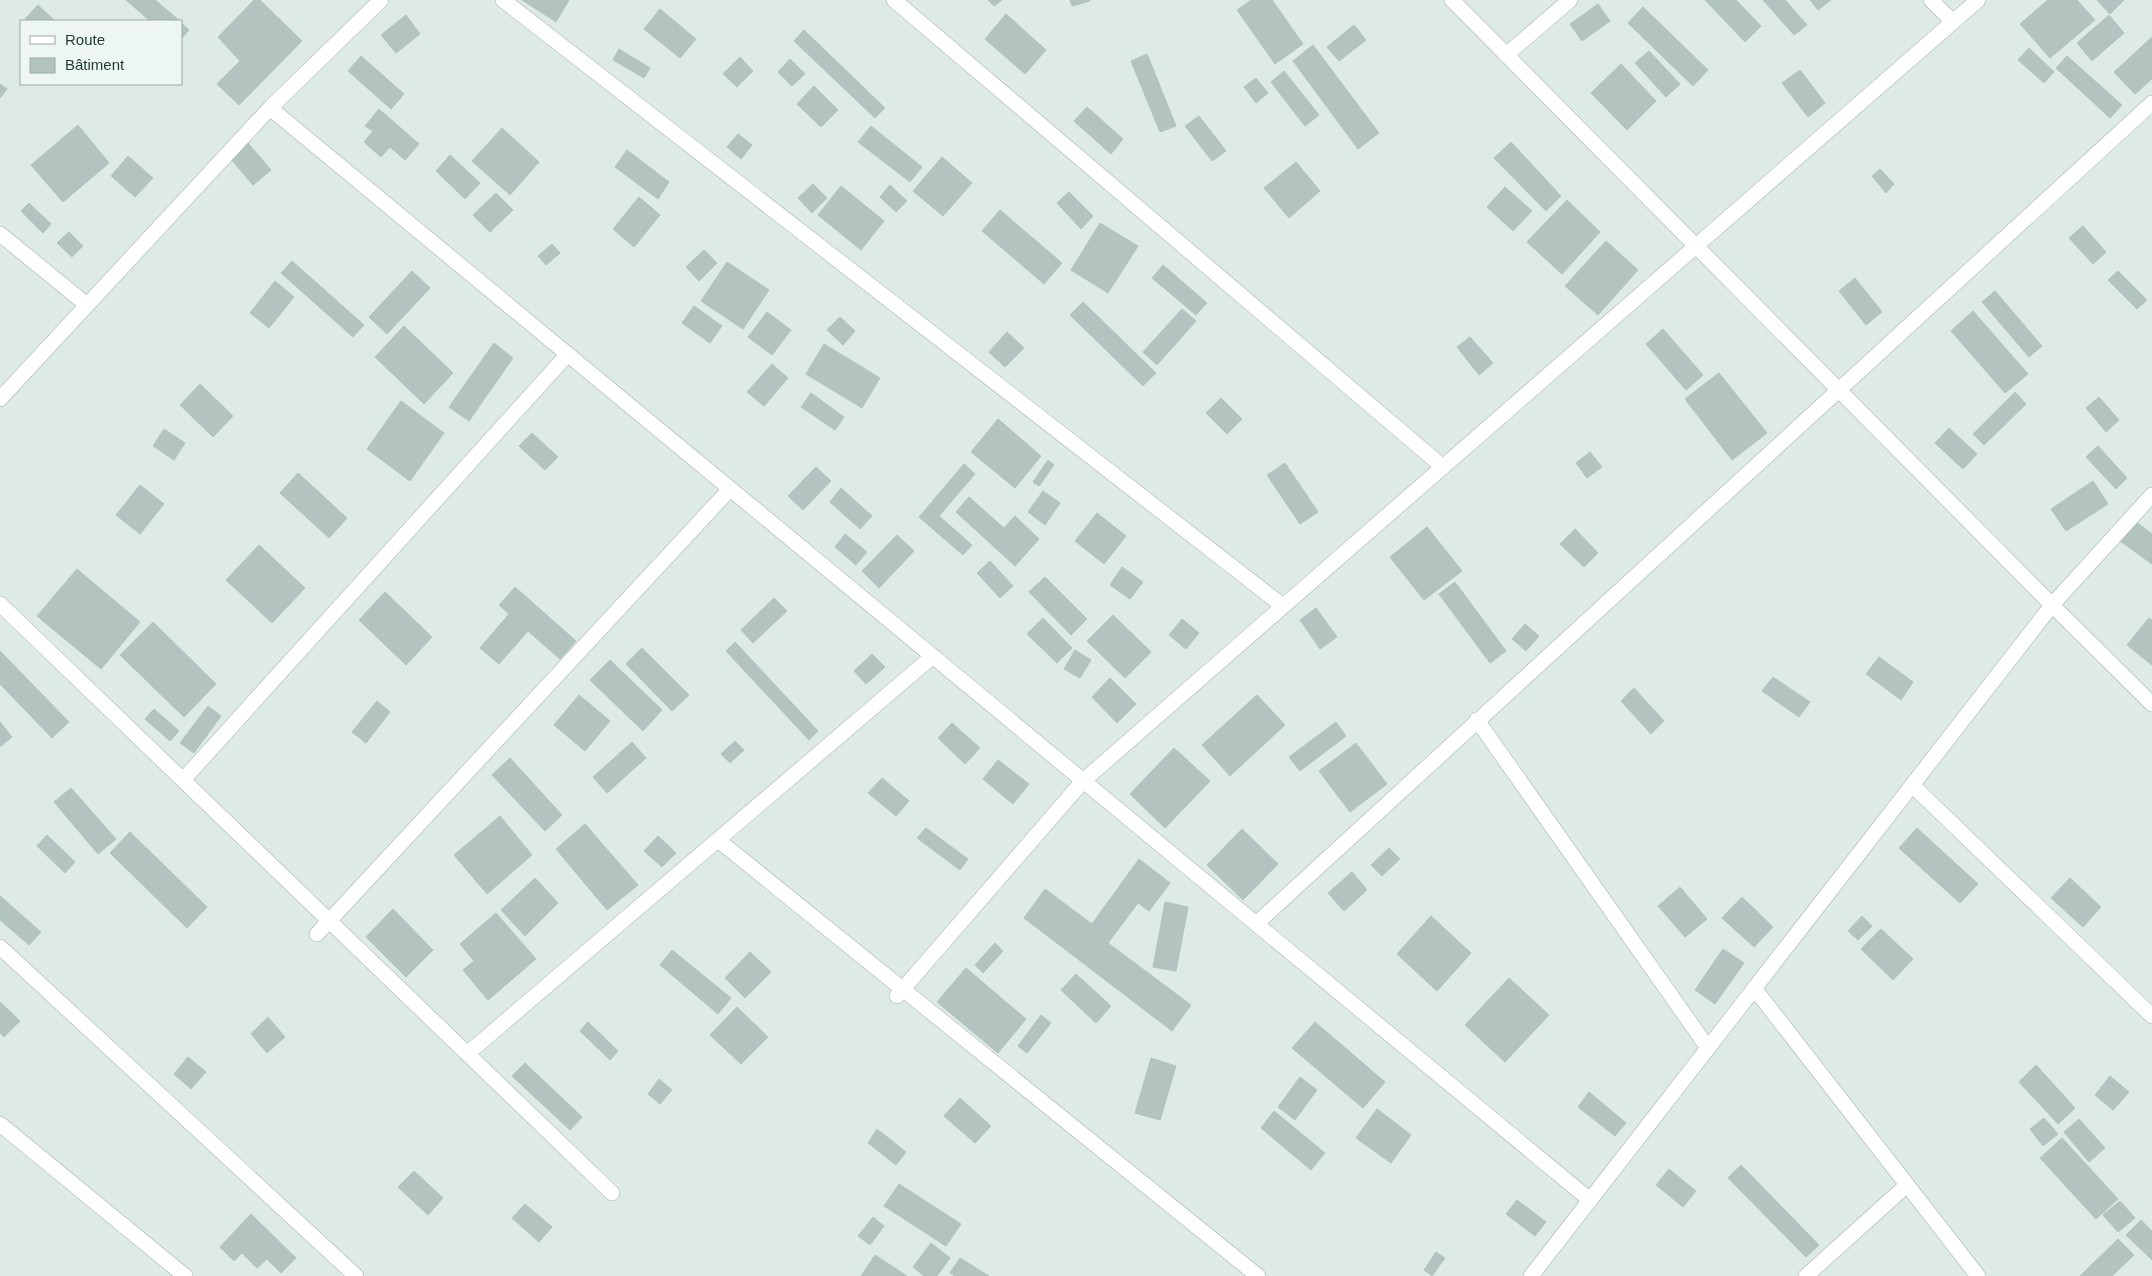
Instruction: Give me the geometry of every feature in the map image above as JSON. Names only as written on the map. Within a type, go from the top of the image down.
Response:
[{"type":"street","points":[[0,399],[270,108],[381,0]]},
{"type":"street","points":[[503,0],[1283,606]]},
{"type":"street","points":[[894,0],[1443,466]]},
{"type":"street","points":[[1452,0],[2152,704]]},
{"type":"street","points":[[1506,55],[1570,0]]},
{"type":"street","points":[[1931,0],[1953,22]]},
{"type":"street","points":[[900,993],[1083,781],[1978,0]]},
{"type":"street","points":[[1256,924],[2152,103]]},
{"type":"street","points":[[270,108],[1590,1200]]},
{"type":"street","points":[[0,234],[87,305]]},
{"type":"street","points":[[183,780],[568,354]]},
{"type":"street","points":[[317,934],[730,489]]},
{"type":"street","points":[[1531,1276],[2052,605],[2152,495]]},
{"type":"street","points":[[0,604],[612,1193]]},
{"type":"street","points":[[467,1054],[933,656]]},
{"type":"street","points":[[1477,720],[1708,1048]]},
{"type":"street","points":[[1912,786],[2152,1016]]},
{"type":"street","points":[[718,840],[900,993],[1258,1276]]},
{"type":"street","points":[[0,947],[356,1276]]},
{"type":"street","points":[[1754,988],[1978,1276]]},
{"type":"street","points":[[0,1124],[185,1276]]},
{"type":"street","points":[[1806,1276],[1907,1185]]},
{"type":"building","points":[[126,0],[155,0],[179,20],[149,20]]},
{"type":"building","points":[[254,0],[260,0],[302,41],[239,105],[217,84],[240,61],[218,37]]},
{"type":"building","points":[[522,0],[569,0],[556,22]]},
{"type":"building","points":[[988,0],[1002,0],[994,6]]},
{"type":"building","points":[[1070,0],[1089,0],[1090,1],[1072,6]]},
{"type":"building","points":[[1251,0],[1272,0],[1303,44],[1275,64],[1237,10]]},
{"type":"building","points":[[1705,0],[1736,0],[1761,26],[1745,42]]},
{"type":"building","points":[[1763,0],[1785,0],[1807,25],[1794,35]]},
{"type":"building","points":[[1810,0],[1831,0],[1818,10]]},
{"type":"building","points":[[2048,0],[2077,0],[2095,20],[2050,58],[2020,24]]},
{"type":"building","points":[[2097,0],[2124,0],[2110,14]]},
{"type":"building","points":[[1598,4],[1610,21],[1582,41],[1570,24]]},
{"type":"building","points":[[38,5],[54,20],[26,20]]},
{"type":"building","points":[[1643,7],[1708,70],[1693,86],[1628,23]]},
{"type":"building","points":[[660,9],[696,39],[680,58],[644,29]]},
{"type":"building","points":[[1006,14],[1046,50],[1025,74],[985,39]]},
{"type":"building","points":[[406,15],[420,34],[396,53],[381,35]]},
{"type":"building","points":[[2109,15],[2124,33],[2092,61],[2077,43]]},
{"type":"building","points":[[182,24],[189,30],[182,38]]},
{"type":"building","points":[[1354,25],[1366,40],[1339,61],[1327,47]]},
{"type":"building","points":[[804,30],[885,108],[875,118],[794,41]]},
{"type":"building","points":[[2152,37],[2152,79],[2135,94],[2114,72]]},
{"type":"building","points":[[1313,45],[1379,133],[1358,149],[1293,61]]},
{"type":"building","points":[[2029,48],[2054,72],[2044,83],[2018,60]]},
{"type":"building","points":[[619,49],[650,68],[644,78],[613,60]]},
{"type":"building","points":[[1649,51],[1680,84],[1666,97],[1635,63]]},
{"type":"building","points":[[1147,54],[1176,126],[1160,132],[1131,61]]},
{"type":"building","points":[[361,56],[404,94],[391,109],[348,71]]},
{"type":"building","points":[[2067,56],[2122,105],[2110,118],[2056,68]]},
{"type":"building","points":[[740,57],[753,71],[737,87],[723,74]]},
{"type":"building","points":[[790,59],[805,74],[792,86],[778,72]]},
{"type":"building","points":[[1621,64],[1656,101],[1627,130],[1591,93]]},
{"type":"building","points":[[1800,70],[1825,103],[1808,117],[1782,83]]},
{"type":"building","points":[[1284,71],[1319,115],[1305,126],[1271,82]]},
{"type":"building","points":[[1256,78],[1268,93],[1256,103],[1244,87]]},
{"type":"building","points":[[0,84],[7,89],[0,98]]},
{"type":"building","points":[[814,86],[838,110],[821,127],[797,104]]},
{"type":"building","points":[[1087,107],[1123,139],[1111,154],[1074,121]]},
{"type":"building","points":[[379,109],[419,144],[405,160],[390,147],[381,157],[364,142],[373,131],[365,126]]},
{"type":"building","points":[[1199,116],[1226,151],[1212,161],[1185,126]]},
{"type":"building","points":[[78,125],[109,163],[63,202],[31,165]]},
{"type":"building","points":[[871,126],[922,167],[910,182],[858,142]]},
{"type":"building","points":[[502,128],[539,162],[510,195],[472,161]]},
{"type":"building","points":[[738,134],[752,145],[741,159],[727,147]]},
{"type":"building","points":[[242,136],[271,170],[253,185],[224,151]]},
{"type":"building","points":[[1511,142],[1561,196],[1546,211],[1494,158]]},
{"type":"building","points":[[627,150],[669,182],[658,199],[615,167]]},
{"type":"building","points":[[450,155],[480,183],[465,199],[436,171]]},
{"type":"building","points":[[128,156],[153,178],[135,197],[111,176]]},
{"type":"building","points":[[942,157],[972,183],[943,216],[913,191]]},
{"type":"building","points":[[1296,162],[1320,191],[1289,218],[1264,188]]},
{"type":"building","points":[[1880,169],[1894,184],[1886,193],[1872,176]]},
{"type":"building","points":[[813,184],[827,198],[812,213],[798,198]]},
{"type":"building","points":[[890,185],[907,201],[896,212],[880,197]]},
{"type":"building","points":[[841,186],[884,221],[861,250],[818,215]]},
{"type":"building","points":[[1505,187],[1532,211],[1513,231],[1487,207]]},
{"type":"building","points":[[1069,192],[1093,216],[1081,229],[1057,203]]},
{"type":"building","points":[[496,193],[513,210],[490,232],[473,215]]},
{"type":"building","points":[[639,197],[660,215],[634,247],[613,229]]},
{"type":"building","points":[[1567,200],[1600,232],[1562,274],[1527,242]]},
{"type":"building","points":[[29,203],[51,224],[43,233],[21,211]]},
{"type":"building","points":[[1000,210],[1062,263],[1044,284],[982,231]]},
{"type":"building","points":[[1100,223],[1138,246],[1108,293],[1071,270]]},
{"type":"building","points":[[2083,226],[2106,252],[2093,264],[2069,238]]},
{"type":"building","points":[[69,232],[83,246],[72,257],[57,243]]},
{"type":"building","points":[[1606,241],[1638,270],[1598,315],[1565,286]]},
{"type":"building","points":[[552,244],[560,253],[546,265],[538,256]]},
{"type":"building","points":[[704,250],[717,263],[699,281],[686,267]]},
{"type":"building","points":[[292,261],[364,325],[353,337],[281,273]]},
{"type":"building","points":[[727,262],[769,290],[743,329],[701,301]]},
{"type":"building","points":[[1163,265],[1207,303],[1196,315],[1152,278]]},
{"type":"building","points":[[412,271],[430,288],[387,334],[369,317]]},
{"type":"building","points":[[2118,271],[2147,300],[2137,309],[2108,280]]},
{"type":"building","points":[[1855,278],[1882,312],[1866,325],[1839,291]]},
{"type":"building","points":[[275,281],[294,297],[269,328],[250,313]]},
{"type":"building","points":[[1995,291],[2042,346],[2029,357],[1982,302]]},
{"type":"building","points":[[1083,302],[1156,373],[1143,386],[1070,315]]},
{"type":"building","points":[[694,306],[722,326],[710,343],[682,323]]},
{"type":"building","points":[[1182,309],[1196,321],[1157,365],[1143,352]]},
{"type":"building","points":[[1973,311],[2028,374],[2005,393],[1951,331]]},
{"type":"building","points":[[767,312],[791,330],[772,355],[748,337]]},
{"type":"building","points":[[840,317],[855,331],[843,345],[827,330]]},
{"type":"building","points":[[404,326],[453,373],[424,404],[375,357]]},
{"type":"building","points":[[1663,329],[1703,375],[1686,390],[1646,344]]},
{"type":"building","points":[[1007,332],[1024,348],[1005,367],[989,352]]},
{"type":"building","points":[[1470,337],[1493,363],[1479,375],[1457,347]]},
{"type":"building","points":[[494,343],[513,358],[469,421],[449,407]]},
{"type":"building","points":[[824,344],[880,378],[862,408],[806,374]]},
{"type":"building","points":[[772,364],[788,378],[764,406],[747,392]]},
{"type":"building","points":[[1719,373],[1767,433],[1732,460],[1685,399]]},
{"type":"building","points":[[200,384],[233,416],[213,437],[180,405]]},
{"type":"building","points":[[2015,392],[2026,404],[1984,445],[1973,434]]},
{"type":"building","points":[[811,393],[844,417],[835,430],[801,407]]},
{"type":"building","points":[[2099,397],[2119,420],[2106,432],[2086,408]]},
{"type":"building","points":[[1221,398],[1242,419],[1227,434],[1206,413]]},
{"type":"building","points":[[401,401],[444,433],[410,481],[367,449]]},
{"type":"building","points":[[998,419],[1041,456],[1015,488],[971,452]]},
{"type":"building","points":[[1949,428],[1977,454],[1963,469],[1935,443]]},
{"type":"building","points":[[164,429],[185,443],[174,460],[153,446]]},
{"type":"building","points":[[532,433],[558,457],[545,470],[519,446]]},
{"type":"building","points":[[2098,446],[2127,478],[2116,489],[2086,457]]},
{"type":"building","points":[[1590,452],[1602,467],[1587,478],[1576,463]]},
{"type":"building","points":[[1048,460],[1054,465],[1039,486],[1033,482]]},
{"type":"building","points":[[1285,463],[1318,512],[1300,524],[1267,475]]},
{"type":"building","points":[[964,464],[975,474],[939,516],[972,545],[963,555],[919,517]]},
{"type":"building","points":[[816,467],[831,481],[803,510],[788,496]]},
{"type":"building","points":[[298,473],[347,518],[329,538],[280,493]]},
{"type":"building","points":[[2093,481],[2108,504],[2066,531],[2051,509]]},
{"type":"building","points":[[140,485],[164,504],[140,534],[116,515]]},
{"type":"building","points":[[841,488],[872,516],[860,529],[830,502]]},
{"type":"building","points":[[1043,491],[1060,503],[1045,525],[1028,512]]},
{"type":"building","points":[[969,497],[1004,528],[1015,516],[1039,539],[1015,566],[956,512]]},
{"type":"building","points":[[1097,513],[1126,536],[1104,564],[1075,541]]},
{"type":"building","points":[[2135,521],[2152,534],[2152,564],[2120,541]]},
{"type":"building","points":[[1427,527],[1462,571],[1424,600],[1390,557]]},
{"type":"building","points":[[1575,529],[1598,553],[1584,567],[1560,544]]},
{"type":"building","points":[[845,534],[867,552],[856,565],[835,547]]},
{"type":"building","points":[[897,535],[914,551],[879,588],[862,571]]},
{"type":"building","points":[[259,545],[305,588],[272,623],[226,580]]},
{"type":"building","points":[[990,561],[1013,586],[1000,598],[977,573]]},
{"type":"building","points":[[1122,567],[1143,582],[1130,599],[1110,585]]},
{"type":"building","points":[[77,569],[140,622],[101,669],[37,616]]},
{"type":"building","points":[[1045,577],[1087,619],[1071,635],[1029,592]]},
{"type":"building","points":[[1455,582],[1506,651],[1490,663],[1439,594]]},
{"type":"building","points":[[515,587],[576,641],[560,659],[528,631],[499,664],[480,648],[509,614],[499,605]]},
{"type":"building","points":[[385,592],[432,637],[406,665],[359,620]]},
{"type":"building","points":[[774,598],[787,611],[753,643],[741,630]]},
{"type":"building","points":[[1316,608],[1337,637],[1320,649],[1300,620]]},
{"type":"building","points":[[1113,615],[1151,652],[1125,678],[1087,641]]},
{"type":"building","points":[[1043,618],[1072,648],[1057,663],[1027,634]]},
{"type":"building","points":[[2149,618],[2152,620],[2152,665],[2127,645]]},
{"type":"building","points":[[1182,619],[1199,633],[1186,649],[1169,635]]},
{"type":"building","points":[[153,622],[216,684],[184,717],[120,655]]},
{"type":"building","points":[[1525,624],[1539,636],[1526,651],[1512,639]]},
{"type":"building","points":[[735,642],[818,731],[809,740],[726,651]]},
{"type":"building","points":[[642,648],[689,695],[672,711],[626,664]]},
{"type":"building","points":[[1075,650],[1091,660],[1080,678],[1064,669]]},
{"type":"building","points":[[0,651],[69,722],[52,738],[0,684]]},
{"type":"building","points":[[872,654],[885,667],[866,684],[854,671]]},
{"type":"building","points":[[1879,657],[1913,682],[1901,700],[1866,674]]},
{"type":"building","points":[[610,660],[662,710],[643,731],[590,680]]},
{"type":"building","points":[[1773,677],[1810,702],[1799,717],[1762,691]]},
{"type":"building","points":[[1110,678],[1136,704],[1117,723],[1092,697]]},
{"type":"building","points":[[1634,688],[1664,721],[1651,734],[1621,701]]},
{"type":"building","points":[[579,695],[610,721],[585,751],[554,725]]},
{"type":"building","points":[[1257,695],[1285,725],[1230,776],[1202,745]]},
{"type":"building","points":[[377,701],[390,712],[366,743],[352,732]]},
{"type":"building","points":[[208,706],[221,716],[194,753],[180,743]]},
{"type":"building","points":[[154,709],[179,731],[170,741],[145,719]]},
{"type":"building","points":[[0,722],[12,737],[0,747]]},
{"type":"building","points":[[1336,722],[1346,736],[1300,771],[1289,757]]},
{"type":"building","points":[[952,723],[980,748],[965,764],[938,738]]},
{"type":"building","points":[[735,741],[744,750],[730,763],[721,754]]},
{"type":"building","points":[[632,742],[646,758],[607,793],[593,777]]},
{"type":"building","points":[[1356,743],[1387,784],[1350,812],[1319,771]]},
{"type":"building","points":[[1174,748],[1210,781],[1165,828],[1130,794]]},
{"type":"building","points":[[510,758],[562,815],[545,831],[492,775]]},
{"type":"building","points":[[998,760],[1029,784],[1013,804],[983,779]]},
{"type":"building","points":[[882,778],[909,801],[896,816],[868,793]]},
{"type":"building","points":[[71,788],[116,839],[98,854],[54,802]]},
{"type":"building","points":[[500,816],[532,855],[487,894],[454,855]]},
{"type":"building","points":[[585,824],[638,885],[607,910],[556,849]]},
{"type":"building","points":[[926,828],[968,859],[960,870],[917,838]]},
{"type":"building","points":[[1917,828],[1978,884],[1960,903],[1899,848]]},
{"type":"building","points":[[1242,829],[1278,864],[1243,900],[1207,865]]},
{"type":"building","points":[[130,832],[207,907],[187,928],[110,853]]},
{"type":"building","points":[[47,835],[75,862],[65,873],[37,846]]},
{"type":"building","points":[[658,836],[676,853],[662,867],[644,851]]},
{"type":"building","points":[[1389,848],[1400,859],[1382,876],[1371,865]]},
{"type":"building","points":[[1139,859],[1170,883],[1149,911],[1138,903],[1108,943],[1191,1005],[1172,1031],[1024,918],[1045,889],[1092,924]]},
{"type":"building","points":[[1352,872],[1367,890],[1344,911],[1328,893]]},
{"type":"building","points":[[535,878],[558,903],[525,936],[501,910]]},
{"type":"building","points":[[2070,878],[2101,907],[2083,927],[2051,898]]},
{"type":"building","points":[[1680,887],[1707,919],[1685,937],[1658,906]]},
{"type":"building","points":[[0,896],[41,932],[29,945],[0,920]]},
{"type":"building","points":[[1742,897],[1773,927],[1754,947],[1722,918]]},
{"type":"building","points":[[1165,902],[1188,907],[1176,971],[1153,967]]},
{"type":"building","points":[[393,909],[433,950],[406,977],[366,937]]},
{"type":"building","points":[[496,913],[536,959],[488,1000],[463,970],[474,961],[460,944]]},
{"type":"building","points":[[1431,916],[1471,953],[1437,991],[1397,954]]},
{"type":"building","points":[[1862,916],[1872,926],[1858,940],[1848,931]]},
{"type":"building","points":[[1881,929],[1913,959],[1893,980],[1861,949]]},
{"type":"building","points":[[995,943],[1003,951],[983,973],[975,965]]},
{"type":"building","points":[[1723,949],[1744,963],[1715,1004],[1695,990]]},
{"type":"building","points":[[672,950],[731,998],[718,1014],[660,965]]},
{"type":"building","points":[[750,952],[771,972],[745,998],[725,978]]},
{"type":"building","points":[[966,968],[1026,1019],[998,1053],[937,1002]]},
{"type":"building","points":[[1076,974],[1111,1006],[1096,1023],[1061,990]]},
{"type":"building","points":[[1509,978],[1549,1015],[1505,1062],[1465,1025]]},
{"type":"building","points":[[0,1002],[20,1021],[4,1037],[0,1033]]},
{"type":"building","points":[[737,1007],[768,1037],[741,1064],[710,1035]]},
{"type":"building","points":[[1041,1015],[1051,1023],[1027,1053],[1018,1046]]},
{"type":"building","points":[[268,1017],[285,1037],[267,1053],[251,1034]]},
{"type":"building","points":[[588,1022],[618,1051],[610,1060],[580,1031]]},
{"type":"building","points":[[1315,1022],[1385,1082],[1363,1108],[1292,1048]]},
{"type":"building","points":[[188,1057],[206,1072],[191,1089],[174,1074]]},
{"type":"building","points":[[1151,1058],[1176,1066],[1160,1120],[1135,1113]]},
{"type":"building","points":[[525,1063],[582,1117],[570,1130],[512,1076]]},
{"type":"building","points":[[2036,1065],[2075,1108],[2058,1124],[2019,1082]]},
{"type":"building","points":[[2110,1076],[2129,1092],[2113,1110],[2095,1095]]},
{"type":"building","points":[[1300,1077],[1317,1090],[1295,1120],[1278,1107]]},
{"type":"building","points":[[659,1079],[672,1090],[660,1104],[648,1094]]},
{"type":"building","points":[[1589,1092],[1626,1123],[1615,1136],[1578,1107]]},
{"type":"building","points":[[960,1098],[991,1126],[975,1143],[944,1116]]},
{"type":"building","points":[[1377,1109],[1411,1135],[1391,1163],[1356,1138]]},
{"type":"building","points":[[1274,1111],[1325,1153],[1311,1170],[1261,1128]]},
{"type":"building","points":[[2044,1118],[2058,1134],[2043,1146],[2030,1129]]},
{"type":"building","points":[[2079,1119],[2105,1148],[2089,1162],[2064,1132]]},
{"type":"building","points":[[877,1129],[906,1152],[896,1165],[868,1143]]},
{"type":"building","points":[[2062,1138],[2118,1199],[2096,1219],[2040,1158]]},
{"type":"building","points":[[1741,1165],[1819,1245],[1806,1257],[1728,1178]]},
{"type":"building","points":[[1669,1169],[1696,1191],[1683,1207],[1656,1185]]},
{"type":"building","points":[[414,1171],[443,1198],[428,1215],[398,1187]]},
{"type":"building","points":[[899,1184],[961,1224],[946,1246],[884,1206]]},
{"type":"building","points":[[1517,1200],[1546,1222],[1535,1236],[1506,1214]]},
{"type":"building","points":[[2120,1201],[2135,1218],[2118,1232],[2103,1215]]},
{"type":"building","points":[[525,1204],[552,1227],[539,1242],[512,1218]]},
{"type":"building","points":[[251,1214],[296,1258],[281,1273],[267,1259],[257,1268],[242,1253],[234,1261],[220,1247]]},
{"type":"building","points":[[873,1217],[884,1226],[870,1245],[858,1236]]},
{"type":"building","points":[[2141,1220],[2152,1231],[2152,1260],[2126,1235]]},
{"type":"building","points":[[2118,1239],[2134,1255],[2112,1276],[2080,1276]]},
{"type":"building","points":[[931,1243],[950,1258],[937,1276],[924,1276],[913,1267]]},
{"type":"building","points":[[1436,1252],[1445,1258],[1432,1276],[1424,1270]]},
{"type":"building","points":[[875,1255],[907,1276],[861,1276]]},
{"type":"building","points":[[960,1258],[989,1276],[955,1276],[950,1273]]}]
